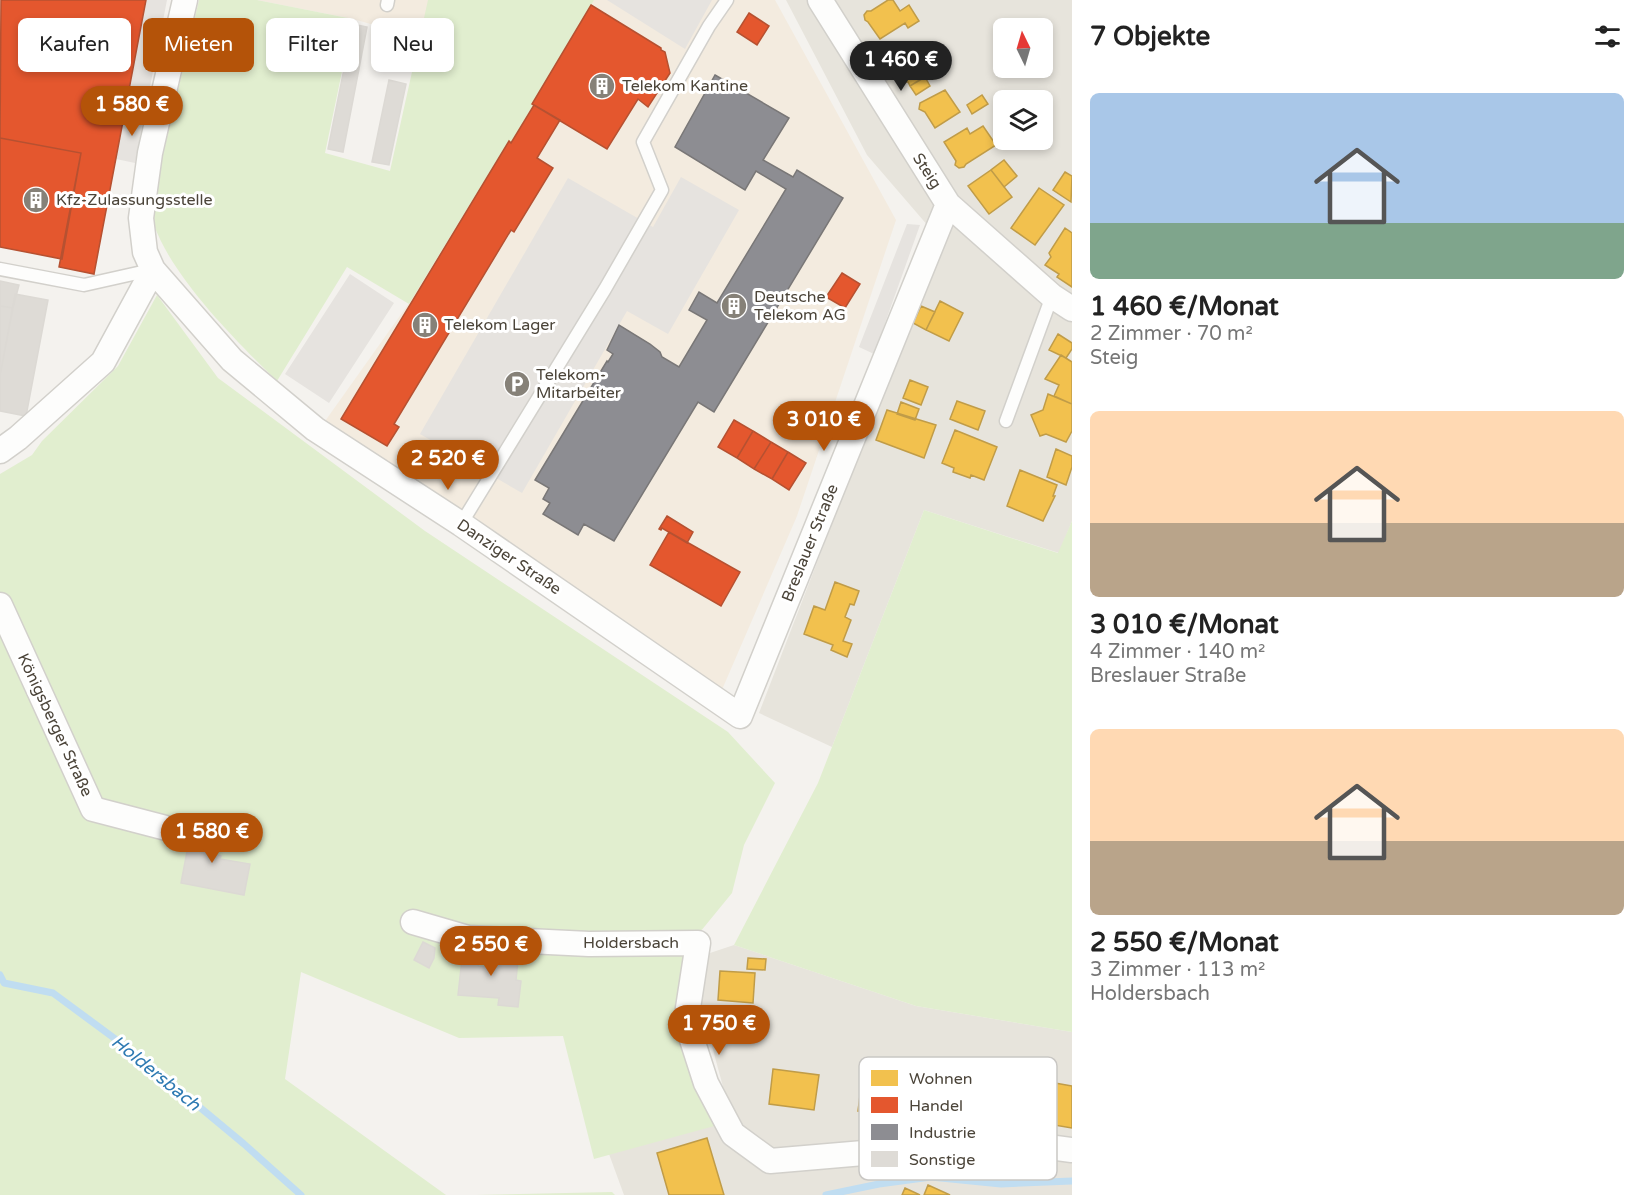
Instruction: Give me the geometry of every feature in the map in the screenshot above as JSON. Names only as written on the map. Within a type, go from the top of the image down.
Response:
[{"type":"street","points":[[0,451],[18,438],[103,362],[153,270],[145,252],[141,218],[150,153],[185,0]]},
{"type":"street","name":"Steig","points":[[820,0],[948,204],[1052,296],[1072,309]]},
{"type":"street","name":"Breslauer Straße","points":[[740,716],[948,204]]},
{"type":"street","name":"Danziger Straße","points":[[153,270],[232,360],[315,429],[461,524],[740,716]]},
{"type":"street","name":"Königsberger Straße","points":[[0,605],[93,809],[166,828]]},
{"type":"street","name":"Holdersbach","points":[[413,922],[468,938],[589,944],[698,944],[686,1021],[706,1083],[733,1134],[770,1161],[859,1154]]},
{"type":"street","name":"Holdersbach","points":[[1057,1148],[1072,1150]]},
{"type":"lane","points":[[461,524],[662,190],[643,142],[709,26],[727,0]]},
{"type":"lane","points":[[0,269],[84,285],[153,270]]},
{"type":"lane","points":[[1006,421],[1052,296]]},
{"type":"shaded area","points":[[146,0],[167,0],[163,18],[143,18],[143,72],[153,72],[135,163],[116,159]]},
{"type":"shaded area","points":[[257,0],[775,0],[896,220],[797,516],[721,692],[323,424],[409,303],[509,141],[449,72],[454,72],[454,18],[371,18],[371,24],[359,21],[359,18],[348,18]]},
{"type":"shaded area","points":[[607,0],[712,0],[685,49]]},
{"type":"shaded area","points":[[786,0],[1072,0],[1072,521],[1059,553],[924,510],[832,747],[759,713],[941,241],[867,155]]},
{"type":"shaded area","name":"Telekom- Mitarbeiter","points":[[681,177],[739,210],[668,334],[627,311],[522,493],[420,434],[568,178],[653,227]]},
{"type":"shaded area","points":[[907,224],[920,225],[874,354],[859,347]]},
{"type":"shaded area","points":[[350,274],[394,303],[329,403],[285,374]]},
{"type":"shaded area","points":[[734,945],[916,1006],[1072,1032],[1072,1195],[624,1195],[609,1154],[732,1120],[699,998],[707,954]]},
{"type":"green space","points":[[199,0],[257,0],[348,18],[266,18],[266,72],[342,72],[325,153],[390,171],[412,72],[454,72],[454,18],[424,18],[428,0],[594,0],[511,143],[508,142],[409,304],[347,267],[277,381],[225,328],[190,287],[175,266],[154,225],[153,197],[182,72],[254,72],[254,18],[195,18]]},
{"type":"green space","points":[[157,295],[218,378],[425,531],[728,732],[775,783],[744,845],[732,893],[696,937],[681,1024],[718,1125],[594,1159],[563,1036],[459,1038],[301,972],[285,1079],[446,1195],[0,1195],[0,474],[32,455],[42,441],[118,366]]},
{"type":"green space","points":[[924,510],[1058,553],[1072,521],[1072,1032],[916,1006],[734,945],[818,783]]},
{"type":"green space","points":[[612,1192],[615,1195],[476,1195]]},
{"type":"building: Wohnen","points":[[888,0],[893,0],[900,11],[909,5],[919,21],[908,28],[905,23],[880,39],[865,20],[864,15],[867,11],[871,11]]},
{"type":"building: Wohnen","points":[[923,45],[928,54],[935,50],[944,65],[910,86],[908,82],[903,82],[900,77],[902,74],[895,63]]},
{"type":"building: Wohnen","points":[[925,77],[930,86],[916,95],[910,86]]},
{"type":"building: Wohnen","points":[[945,90],[960,112],[935,128],[925,112],[919,109],[920,103]]},
{"type":"building: Wohnen","points":[[982,95],[988,104],[972,114],[967,105]]},
{"type":"building: Wohnen","points":[[983,126],[993,141],[993,147],[959,168],[955,165],[956,161],[944,142],[967,128],[970,134]]},
{"type":"building: Wohnen","points":[[1004,160],[1017,176],[1004,187],[991,170]]},
{"type":"building: Wohnen","points":[[991,170],[1012,197],[989,214],[968,186]]},
{"type":"building: Wohnen","points":[[1065,172],[1072,176],[1071,202],[1053,190]]},
{"type":"building: Wohnen","points":[[1039,188],[1064,205],[1035,245],[1011,228]]},
{"type":"building: Wohnen","points":[[1065,228],[1072,233],[1072,287],[1057,277],[1059,274],[1045,265],[1051,257],[1049,253]]},
{"type":"building: Wohnen","points":[[940,301],[963,313],[949,341],[926,330]]},
{"type":"building: Wohnen","points":[[921,306],[935,312],[926,330],[913,323]]},
{"type":"building: Wohnen","points":[[1058,334],[1072,343],[1072,349],[1066,358],[1049,350]]},
{"type":"building: Wohnen","points":[[1061,355],[1072,362],[1072,404],[1054,396],[1059,385],[1045,379]]},
{"type":"building: Wohnen","points":[[910,380],[928,387],[921,405],[903,398]]},
{"type":"building: Wohnen","points":[[1048,394],[1072,404],[1072,431],[1066,442],[1046,434],[1040,436],[1031,415],[1043,410]]},
{"type":"building: Wohnen","points":[[957,401],[985,411],[978,430],[950,419]]},
{"type":"building: Wohnen","points":[[901,402],[919,409],[915,420],[897,414]]},
{"type":"building: Wohnen","points":[[887,410],[936,425],[924,458],[876,440]]},
{"type":"building: Wohnen","points":[[955,430],[997,447],[984,480],[953,472],[954,468],[942,463]]},
{"type":"building: Wohnen","points":[[1056,449],[1072,456],[1072,467],[1066,485],[1047,477]]},
{"type":"building: Wohnen","points":[[1020,470],[1057,485],[1053,496],[1055,496],[1043,521],[1007,506]]},
{"type":"building: Wohnen","points":[[835,582],[859,591],[854,605],[850,604],[845,617],[851,620],[843,641],[852,644],[847,657],[831,650],[833,645],[804,634],[814,606],[825,610]]},
{"type":"building: Wohnen","points":[[748,958],[766,959],[765,970],[747,969]]},
{"type":"building: Wohnen","points":[[720,971],[755,973],[753,1003],[718,1000]]},
{"type":"building: Wohnen","points":[[773,1069],[819,1075],[814,1110],[769,1104]]},
{"type":"building: Wohnen","points":[[1057,1083],[1072,1086],[1072,1128],[1057,1126]]},
{"type":"building: Wohnen","points":[[707,1138],[724,1195],[669,1195],[657,1153]]},
{"type":"building: Wohnen","points":[[928,1185],[950,1195],[924,1195]]},
{"type":"building: Wohnen","points":[[905,1188],[920,1195],[902,1195]]},
{"type":"building: Handel","points":[[1,0],[146,0],[94,274],[59,267],[81,153],[0,138]]},
{"type":"building: Handel","name":"Telekom Kantine","points":[[591,5],[661,48],[665,52],[670,73],[648,107],[638,99],[607,149],[532,104]]},
{"type":"building: Handel","points":[[749,13],[769,26],[757,45],[737,32]]},
{"type":"building: Handel","name":"Telekom Lager","points":[[534,105],[560,120],[537,158],[553,168],[514,232],[511,230],[394,424],[399,427],[387,446],[341,419],[509,141],[511,143]]},
{"type":"building: Handel","name":"Kfz-Zulassungsstelle","points":[[0,138],[81,153],[62,259],[0,247]]},
{"type":"building: Handel","points":[[842,273],[860,284],[845,308],[826,297]]},
{"type":"building: Handel","points":[[734,420],[753,431],[737,458],[718,447]]},
{"type":"building: Handel","points":[[753,431],[771,442],[754,469],[737,458]]},
{"type":"building: Handel","points":[[771,442],[788,452],[772,479],[754,469]]},
{"type":"building: Handel","points":[[788,452],[806,463],[789,490],[772,479]]},
{"type":"building: Handel","points":[[667,516],[693,532],[687,543],[662,528],[659,529]]},
{"type":"building: Handel","points":[[669,532],[740,572],[721,606],[650,565]]},
{"type":"building: Industrie","name":"Deutsche Telekom AG","points":[[715,75],[789,118],[763,160],[793,177],[797,170],[843,198],[714,412],[698,402],[614,541],[584,524],[578,535],[543,514],[550,503],[543,499],[549,488],[535,480],[613,354],[607,350],[619,325],[650,344],[660,352],[662,357],[679,367],[707,320],[689,310],[699,292],[717,303],[786,189],[756,171],[745,190],[675,147]]},
{"type":"building: Sonstige","points":[[359,25],[367,27],[359,69]]},
{"type":"building: Sonstige","points":[[343,72],[358,72],[343,152],[328,149]]},
{"type":"building: Sonstige","points":[[389,80],[406,84],[389,165],[372,162]]},
{"type":"building: Sonstige","points":[[0,281],[19,285],[13,308],[0,306]]},
{"type":"building: Sonstige","points":[[15,294],[48,300],[26,416],[0,411],[0,376]]},
{"type":"building: Sonstige","points":[[0,306],[13,308],[0,376]]},
{"type":"building: Sonstige","points":[[193,820],[215,824],[209,857],[216,858],[217,855],[221,856],[220,859],[250,864],[244,895],[181,883]]},
{"type":"building: Sonstige","points":[[423,942],[435,948],[434,958],[429,968],[414,960]]},
{"type":"building: Sonstige","points":[[497,947],[519,950],[516,980],[521,981],[518,1007],[498,1005],[499,998],[458,995],[463,950],[480,952],[478,966],[495,968]]},
{"type":"waterway","name":"Holdersbach","points":[[0,975],[4,983],[53,993],[137,1055],[301,1195]]},
{"type":"waterway","name":"Holdersbach","points":[[826,1195],[909,1180]]},
{"type":"waterway","name":"Holdersbach","points":[[961,1180],[1001,1184],[1072,1181]]},
{"type":"place","name":"Telekom Kantine","points":[[602,86]]},
{"type":"place","name":"Kfz-Zulassungsstelle","points":[[36,200]]},
{"type":"place","name":"Deutsche Telekom AG","points":[[734,306]]},
{"type":"place","name":"Telekom Lager","points":[[425,325]]},
{"type":"place","name":"Telekom- Mitarbeiter","points":[[517,384]]}]
